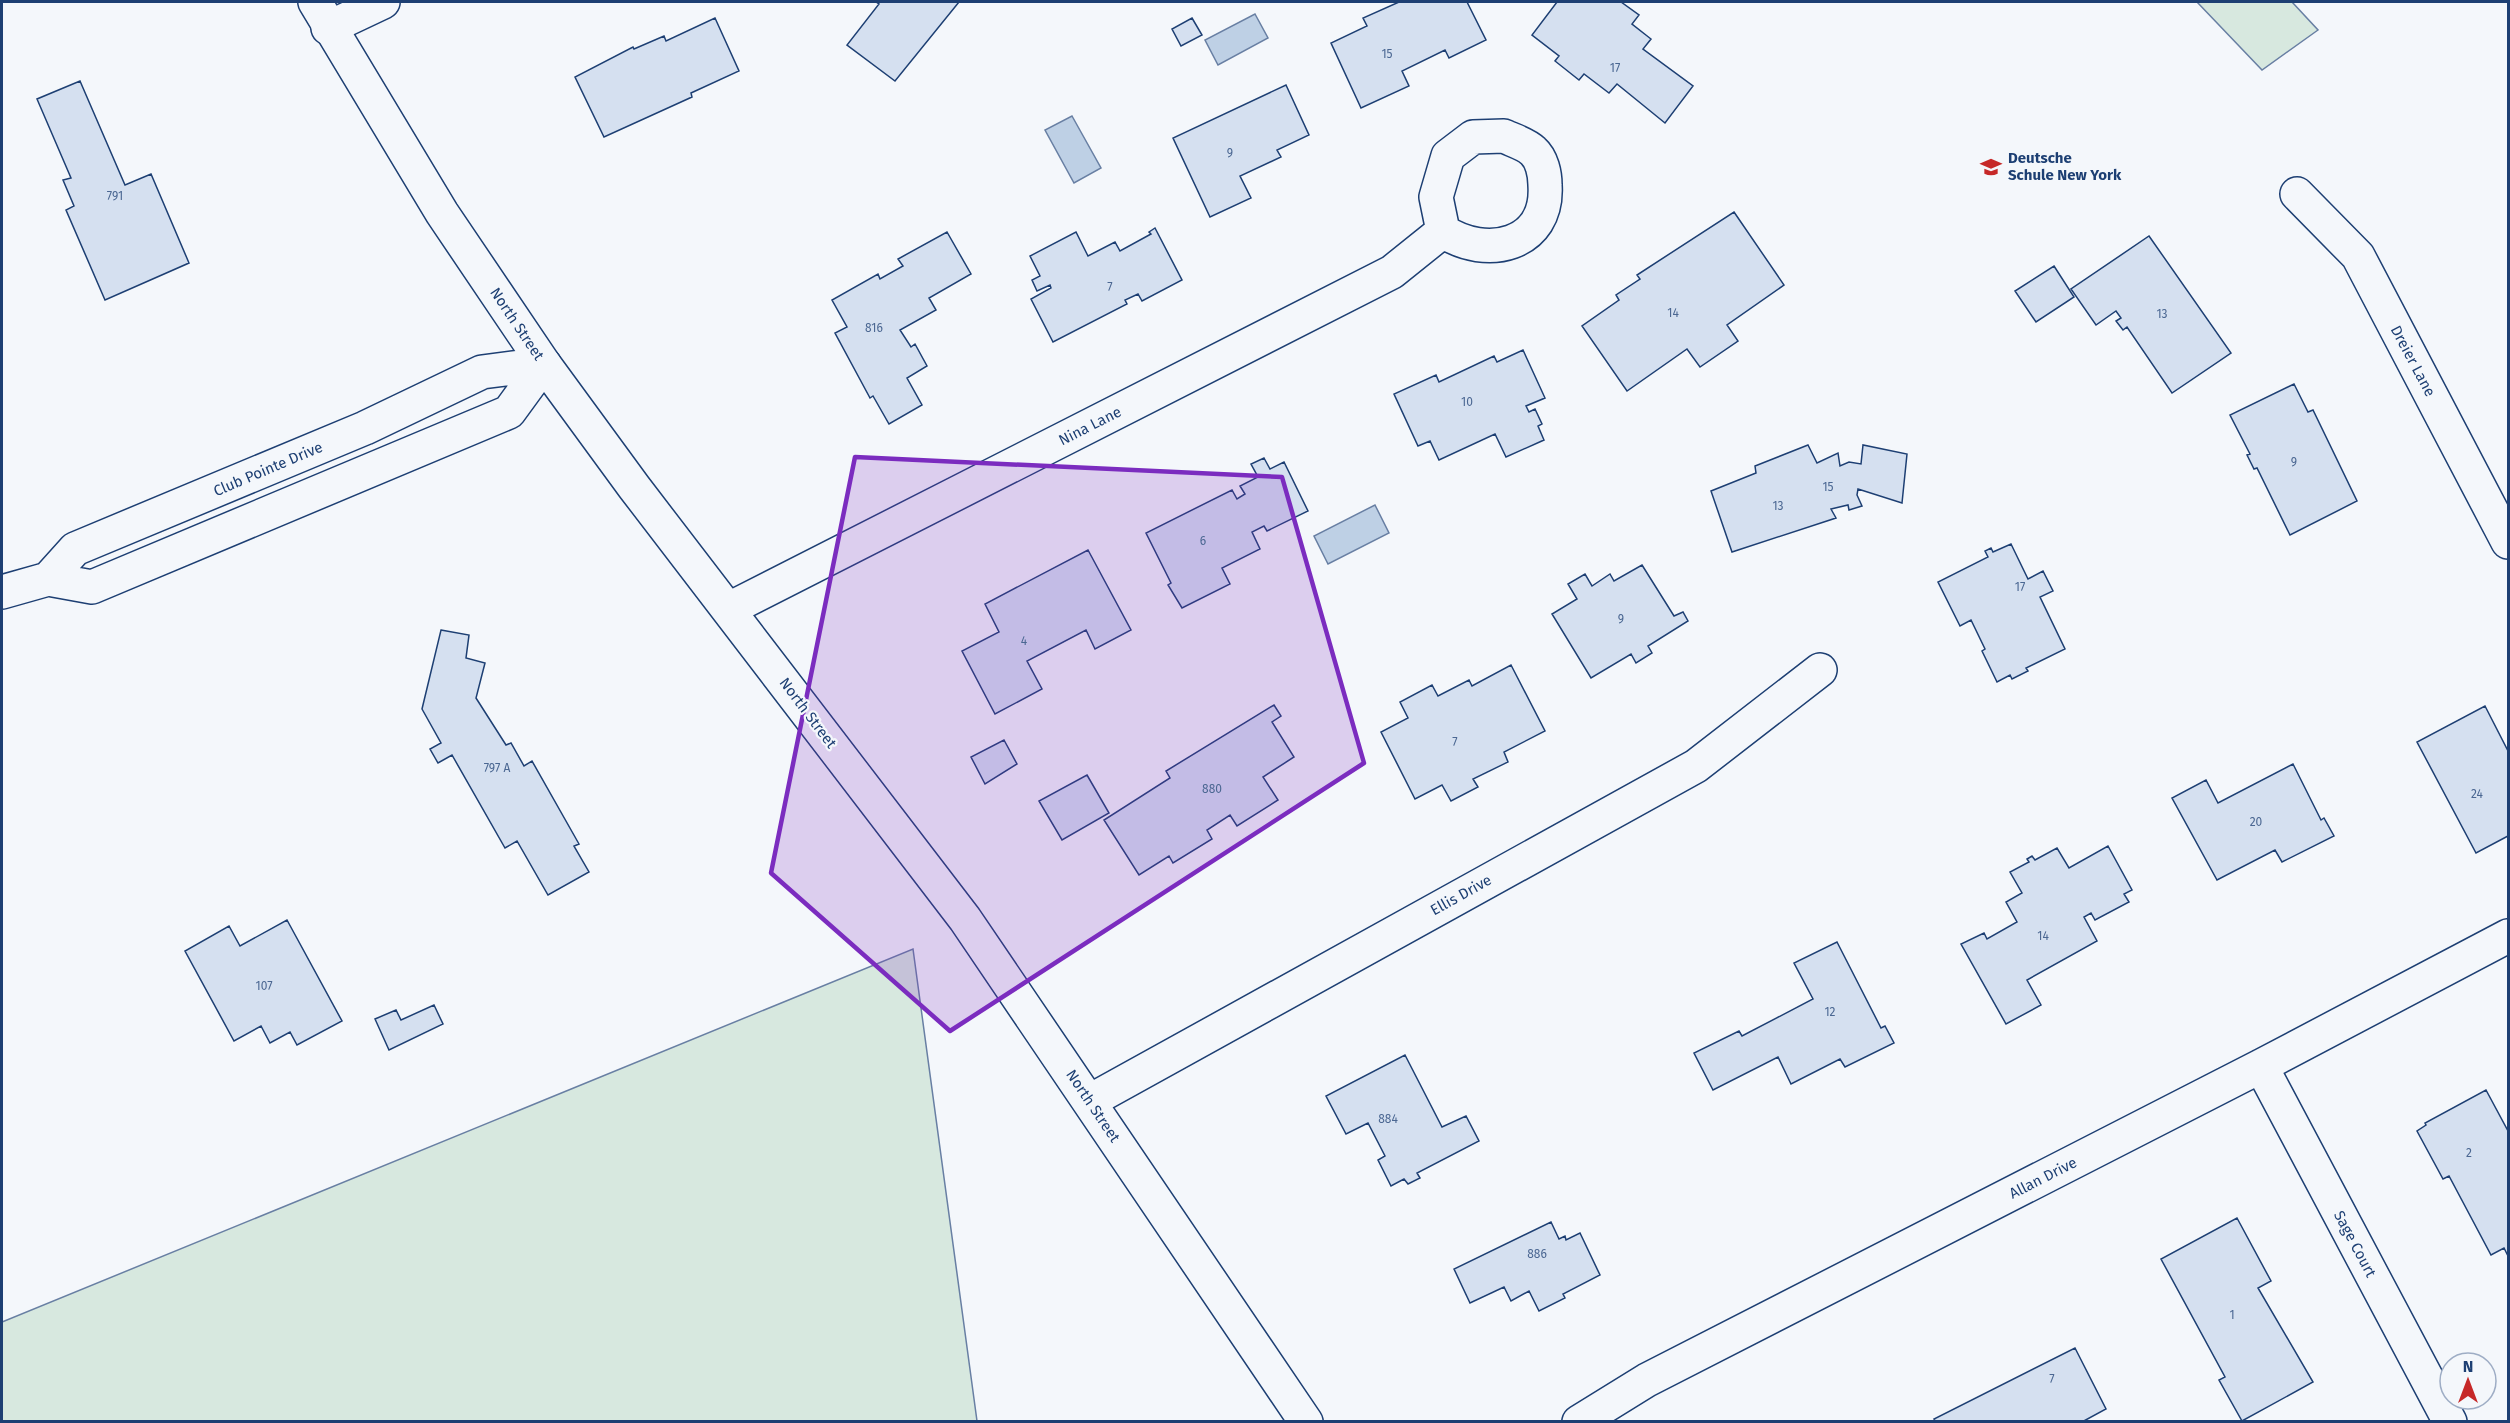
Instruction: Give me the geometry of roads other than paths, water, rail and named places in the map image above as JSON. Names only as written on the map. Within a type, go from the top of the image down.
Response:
[{"type":"street","points":[[321,15],[383,2]]},
{"type":"street","name":"North Street","points":[[321,15],[442,213],[544,364],[965,919],[1306,1422]]},
{"type":"street","name":"Dreier Lane","points":[[2297,194],[2358,256],[2508,542]]},
{"type":"street","name":"Nina Lane","points":[[729,609],[1392,272],[1443,231]]},
{"type":"street","points":[[2,592],[48,579],[92,587],[509,412],[544,364]]},
{"type":"street","name":"Club Pointe Drive","points":[[48,579],[75,549],[365,428],[482,372],[544,364]]},
{"type":"street","name":"Ellis Drive","points":[[1090,1101],[1696,766],[1820,670]]},
{"type":"street","name":"Allan Drive","points":[[1579,1422],[1647,1380],[2261,1066],[2508,936]]},
{"type":"street","name":"Sage Court","points":[[2261,1066],[2450,1422]]},
{"type":"water","points":[[1255,14],[1268,38],[1218,65],[1205,40]]},
{"type":"water","points":[[1072,116],[1101,168],[1074,183],[1045,130]]},
{"type":"water","points":[[1375,505],[1389,533],[1328,564],[1314,536]]},
{"type":"place","name":"Deutsche Schule New York","points":[[1991,167]]}]
